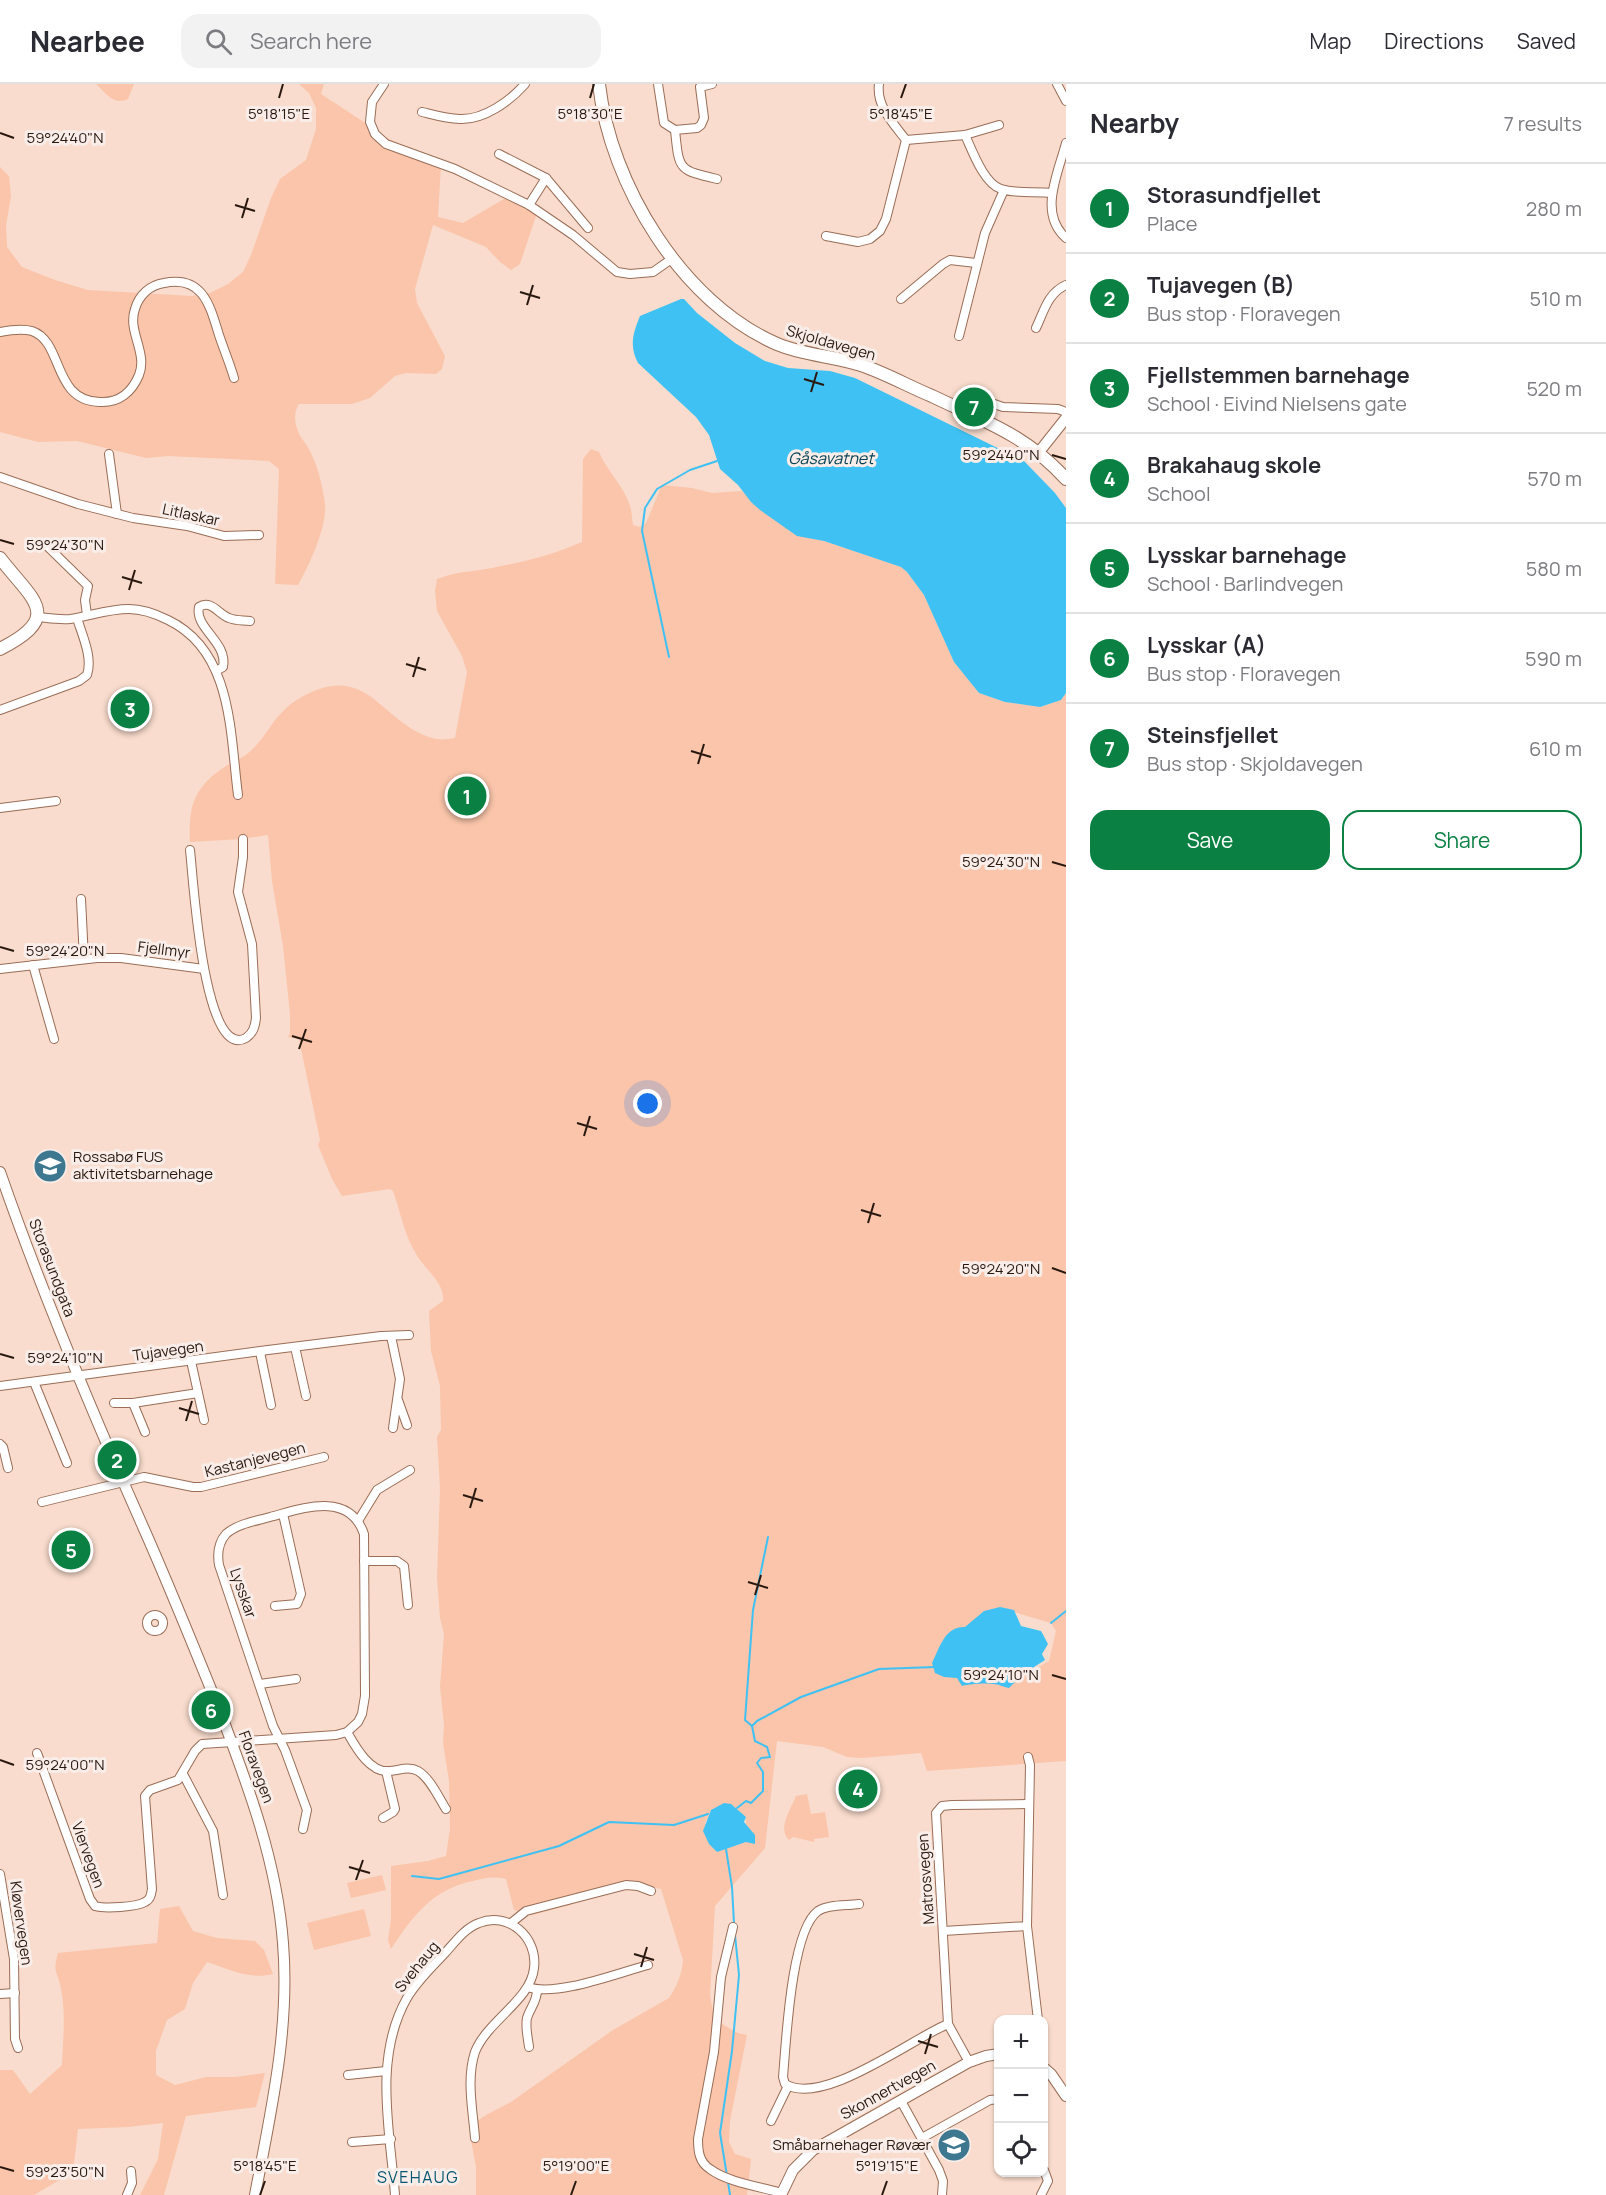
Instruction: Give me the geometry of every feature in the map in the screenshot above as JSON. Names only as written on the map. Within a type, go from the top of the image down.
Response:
[{"type":"main road","name":"Skjoldavegen","points":[[598,84],[604,116],[621,173],[647,223],[673,258],[718,306],[761,337],[780,345],[862,365],[1010,433],[1039,452],[1066,479]]},
{"type":"main road","points":[[0,558],[35,601],[38,612],[34,626],[0,649]]},
{"type":"street","points":[[384,84],[374,96],[370,114],[372,129],[380,140],[455,169],[529,205],[573,235],[617,272],[630,274],[653,272],[673,258]]},
{"type":"street","points":[[422,112],[448,118],[466,119],[504,104],[525,84]]},
{"type":"street","points":[[658,84],[664,123],[675,130],[697,128],[703,123],[700,86],[712,84]]},
{"type":"street","points":[[879,84],[880,104],[906,140]]},
{"type":"street","points":[[1058,84],[1066,101]]},
{"type":"street","points":[[906,140],[965,135],[999,125]]},
{"type":"street","points":[[675,130],[681,166],[688,172],[717,179]]},
{"type":"street","points":[[965,135],[986,177],[994,186],[1004,190],[1052,194]]},
{"type":"street","points":[[826,236],[858,242],[870,239],[880,231],[886,219],[906,140]]},
{"type":"street","points":[[1066,144],[1052,194],[1053,218],[1061,234],[1066,238]]},
{"type":"street","points":[[499,154],[546,178],[588,228]]},
{"type":"street","points":[[529,205],[546,178]]},
{"type":"street","points":[[959,336],[985,233],[1004,190]]},
{"type":"street","points":[[901,299],[950,260],[976,263]]},
{"type":"street","points":[[0,332],[18,329],[34,332],[47,343],[64,380],[72,391],[88,400],[112,401],[126,395],[141,369],[140,351],[133,324],[134,312],[139,301],[157,284],[180,282],[193,286],[206,298],[234,378]]},
{"type":"street","points":[[1036,328],[1049,298],[1055,290],[1066,285]]},
{"type":"street","points":[[977,399],[1003,407],[1058,409],[1066,412]]},
{"type":"street","points":[[1039,452],[1064,424]]},
{"type":"street","points":[[109,454],[117,514]]},
{"type":"street","name":"Litlaskar","points":[[0,477],[78,504],[117,514],[187,526],[224,536],[259,535]]},
{"type":"street","points":[[48,547],[88,586],[85,606],[87,615]]},
{"type":"street","points":[[216,671],[223,667],[223,655],[200,619],[199,607],[205,604],[210,605],[231,619],[250,621]]},
{"type":"street","points":[[38,617],[62,620],[98,612],[130,609],[159,615],[182,627],[208,655],[216,671],[226,706],[238,795]]},
{"type":"street","points":[[0,710],[80,681],[87,675],[89,662],[87,648],[77,618]]},
{"type":"street","points":[[0,808],[56,801]]},
{"type":"street","points":[[190,850],[204,969],[220,1027],[226,1036],[233,1040],[242,1040],[254,1029],[256,1018],[252,944],[238,892],[243,839]]},
{"type":"street","points":[[81,899],[84,959]]},
{"type":"street","name":"Fjellmyr","points":[[0,969],[84,959],[121,958],[204,969]]},
{"type":"street","points":[[33,965],[54,1039]]},
{"type":"street","name":"Storasundgata","points":[[0,1172],[41,1284],[79,1375]]},
{"type":"street","name":"Tujavegen","points":[[0,1386],[295,1347],[409,1335]]},
{"type":"street","points":[[391,1336],[399,1369],[398,1400],[393,1428]]},
{"type":"street","points":[[295,1347],[306,1396]]},
{"type":"street","points":[[260,1352],[271,1405]]},
{"type":"street","points":[[192,1361],[204,1420]]},
{"type":"street","name":"Floravegen","points":[[79,1375],[187,1627],[231,1742],[268,1851],[277,1893],[283,1943],[285,1997],[277,2085],[255,2195]]},
{"type":"street","points":[[34,1382],[67,1463]]},
{"type":"street","points":[[114,1404],[198,1393]]},
{"type":"street","points":[[398,1400],[407,1425]]},
{"type":"street","points":[[133,1403],[145,1432]]},
{"type":"street","points":[[0,1444],[3,1447],[8,1468]]},
{"type":"street","name":"Kastanjevegen","points":[[42,1502],[123,1481],[151,1478],[201,1487],[324,1457]]},
{"type":"street","points":[[223,1895],[213,1831],[183,1774],[195,1751],[202,1744],[336,1735],[353,1728],[362,1714],[365,1696],[364,1534],[358,1521],[377,1490],[410,1470]]},
{"type":"street","name":"Lysskar","points":[[303,1829],[307,1810],[273,1726],[219,1565],[218,1548],[223,1538],[233,1529],[324,1505],[344,1510],[358,1521]]},
{"type":"street","name":"Lysskar","points":[[274,1606],[297,1604],[301,1593],[283,1514]]},
{"type":"street","points":[[364,1561],[397,1561],[404,1566],[408,1605]]},
{"type":"street","points":[[260,1684],[297,1679]]},
{"type":"street","points":[[347,1732],[364,1756],[378,1768],[386,1771],[409,1768],[420,1772],[446,1809]]},
{"type":"street","name":"Viervegen","points":[[38,1753],[90,1899],[95,1906],[104,1908],[145,1902],[151,1897],[145,1796],[150,1790],[178,1780],[183,1774]]},
{"type":"street","points":[[1028,1757],[1030,1765],[1028,1926],[1038,2015]]},
{"type":"street","points":[[383,1818],[395,1809],[386,1771]]},
{"type":"street","name":"Matrosvegen","points":[[969,2062],[948,2024],[935,1817],[938,1809],[952,1805],[1028,1804]]},
{"type":"street","name":"Kløvervegen","points":[[0,1877],[11,1932],[15,2039],[18,2048]]},
{"type":"street","points":[[475,2138],[471,2079],[475,2054],[488,2030],[528,1987],[533,1977],[534,1956],[531,1944],[524,1932],[511,1923],[526,1911],[626,1885],[638,1886],[651,1891]]},
{"type":"street","points":[[858,1904],[827,1907],[818,1911],[807,1926],[795,1964],[791,1986],[783,2077],[785,2084],[814,2088],[856,2075],[948,2024]]},
{"type":"street","name":"Svehaug","points":[[396,2195],[386,2072],[392,2036],[407,1998],[465,1931],[487,1920],[511,1923]]},
{"type":"street","name":"Matrosvegen","points":[[943,1931],[1028,1926]]},
{"type":"street","points":[[733,1927],[721,1977],[714,2052],[698,2139],[698,2151],[709,2169],[782,2194]]},
{"type":"street","points":[[528,1987],[537,1990],[558,1989],[648,1965]]},
{"type":"street","points":[[529,2047],[526,2025],[537,1998],[537,1990]]},
{"type":"street","points":[[0,1994],[15,1993]]},
{"type":"street","name":"Skonnertvegen","points":[[782,2194],[793,2170],[813,2150],[969,2062],[994,2055]]},
{"type":"street","points":[[1045,2069],[1066,2096]]},
{"type":"street","points":[[348,2075],[386,2072]]},
{"type":"street","points":[[771,2121],[788,2086]]},
{"type":"street","points":[[922,2138],[994,2100]]},
{"type":"street","points":[[901,2101],[943,2181],[942,2195]]},
{"type":"street","points":[[352,2142],[391,2139]]},
{"type":"street","points":[[127,2195],[132,2183],[131,2171]]},
{"type":"street","points":[[1041,2195],[1048,2181],[1047,2177]]},
{"type":"shaded area","points":[[96,84],[134,84],[128,99],[118,101],[110,98]]},
{"type":"shaded area","points":[[299,84],[324,84],[321,94],[377,133],[441,165],[438,217],[463,223],[509,196],[535,208],[540,204],[520,264],[511,270],[486,247],[433,225],[415,289],[417,303],[445,356],[442,369],[436,374],[406,373],[395,376],[370,398],[352,404],[299,404],[297,407],[296,424],[315,464],[325,505],[320,535],[298,585],[275,584],[279,469],[269,461],[168,456],[146,458],[77,441],[38,442],[0,432],[0,167],[9,176],[11,196],[6,226],[7,247],[22,267],[88,290],[192,296],[210,293],[228,284],[243,272],[280,179],[306,160],[316,129],[316,108],[309,93]]},
{"type":"shaded area","points":[[591,449],[599,452],[627,499],[631,508],[633,525],[640,527],[646,523],[662,485],[712,493],[742,491],[760,509],[797,535],[824,541],[901,567],[924,595],[954,662],[979,693],[1005,702],[1040,707],[1061,700],[1066,693],[1066,1761],[927,1771],[921,1753],[862,1758],[847,1757],[823,1747],[777,1741],[765,1848],[715,1906],[710,1995],[713,2012],[722,2024],[747,2035],[730,2121],[729,2142],[735,2154],[751,2159],[747,2195],[476,2195],[476,2167],[470,2135],[472,2124],[511,2102],[613,2030],[669,1998],[679,1980],[683,1960],[661,1889],[642,1885],[605,1891],[570,1905],[532,1915],[514,1910],[506,1879],[497,1878],[458,1885],[435,1898],[416,1915],[391,1949],[388,1940],[391,1919],[391,1866],[446,1856],[450,1829],[449,1781],[443,1743],[444,1725],[440,1687],[444,1634],[440,1618],[437,1578],[440,1488],[437,1437],[441,1430],[440,1386],[431,1351],[429,1311],[443,1301],[443,1295],[438,1283],[409,1241],[393,1191],[390,1189],[342,1196],[332,1179],[318,1145],[320,1140],[299,1039],[288,1037],[290,1014],[268,835],[190,842],[193,805],[202,787],[219,771],[254,748],[276,719],[291,704],[324,688],[343,686],[359,690],[417,732],[436,739],[455,738],[467,672],[462,656],[437,611],[435,591],[437,579],[526,561],[582,542],[583,459]],"holes":[[[1007,1610],[1051,1623],[1056,1631],[1049,1661],[1025,1675],[1009,1675]],[[731,1804],[746,1817],[746,1842],[716,1852],[705,1823],[711,1810]]]},
{"type":"shaded area","points":[[807,1794],[811,1814],[825,1812],[829,1837],[814,1839],[814,1842],[793,1837],[789,1840],[784,1830],[788,1813],[796,1796]]},
{"type":"shaded area","points":[[382,1875],[386,1890],[351,1898],[347,1883]]},
{"type":"shaded area","points":[[179,1906],[193,1931],[217,1938],[255,1941],[264,1950],[273,1974],[247,1975],[207,1962],[193,1983],[185,2009],[167,2020],[156,2051],[156,2075],[175,2085],[206,2077],[235,2077],[265,2073],[256,2107],[186,2116],[164,2195],[140,2195],[158,2159],[163,2123],[78,2129],[73,2172],[34,2195],[0,2195],[0,2070],[13,2070],[30,2094],[62,2065],[64,2017],[63,1998],[56,1969],[58,1953],[157,1943],[160,1909]]},
{"type":"shaded area","points":[[364,1909],[371,1936],[314,1950],[307,1923]]},
{"type":"water","name":"Gåsavatnet","points":[[684,299],[697,313],[735,343],[765,361],[788,368],[830,371],[855,378],[1024,461],[1055,493],[1066,508],[1066,693],[1061,700],[1040,707],[1005,702],[979,693],[954,662],[924,595],[907,572],[901,567],[824,541],[797,536],[751,502],[738,485],[720,469],[709,435],[696,417],[638,363],[635,357],[633,340],[640,316]]},
{"type":"water","points":[[1000,1607],[1014,1610],[1021,1626],[1041,1631],[1048,1644],[1042,1654],[1045,1660],[1023,1674],[1009,1688],[997,1684],[962,1686],[957,1678],[944,1677],[935,1673],[932,1663],[948,1634],[965,1627],[984,1611]]},
{"type":"water","points":[[724,1803],[731,1804],[746,1817],[744,1822],[755,1835],[755,1844],[746,1842],[717,1852],[709,1844],[703,1831],[711,1810]]},
{"type":"waterway","points":[[669,657],[642,531],[645,508],[657,489],[690,470],[717,461]]},
{"type":"waterway","points":[[752,1726],[745,1720],[753,1610],[768,1537]]},
{"type":"waterway","points":[[1051,1623],[1066,1611]]},
{"type":"waterway","points":[[737,1808],[746,1801],[751,1803],[763,1791],[763,1772],[757,1763],[761,1758],[770,1757],[767,1747],[755,1741],[752,1726],[757,1721],[801,1697],[879,1669],[935,1667]]},
{"type":"waterway","points":[[412,1876],[439,1879],[559,1846],[609,1822],[674,1825],[708,1814]]},
{"type":"waterway","points":[[726,1849],[732,1887],[734,1923]]},
{"type":"waterway","points":[[727,2176],[720,2133],[732,2051],[739,1975],[735,1935]]},
{"type":"waterway","points":[[728,2182],[730,2195]]},
{"type":"place","name":"Steinsfjellet","points":[[974,407]]},
{"type":"place","name":"Fjellstemmen barnehage","points":[[130,709]]},
{"type":"place","name":"Storasundfjellet","points":[[467,796]]},
{"type":"place","name":"Rossabø FUS aktivitetsbarnehage","points":[[50,1166]]},
{"type":"place","name":"Tujavegen (B)","points":[[117,1460]]},
{"type":"place","name":"Lysskar barnehage","points":[[71,1550]]},
{"type":"place","name":"Lysskar (A)","points":[[211,1710]]},
{"type":"place","name":"Brakahaug skole","points":[[858,1789]]},
{"type":"place","name":"Småbarnehager Røvær","points":[[954,2145]]},
{"type":"district","name":"SVEHAUG","points":[[418,2177]]}]
